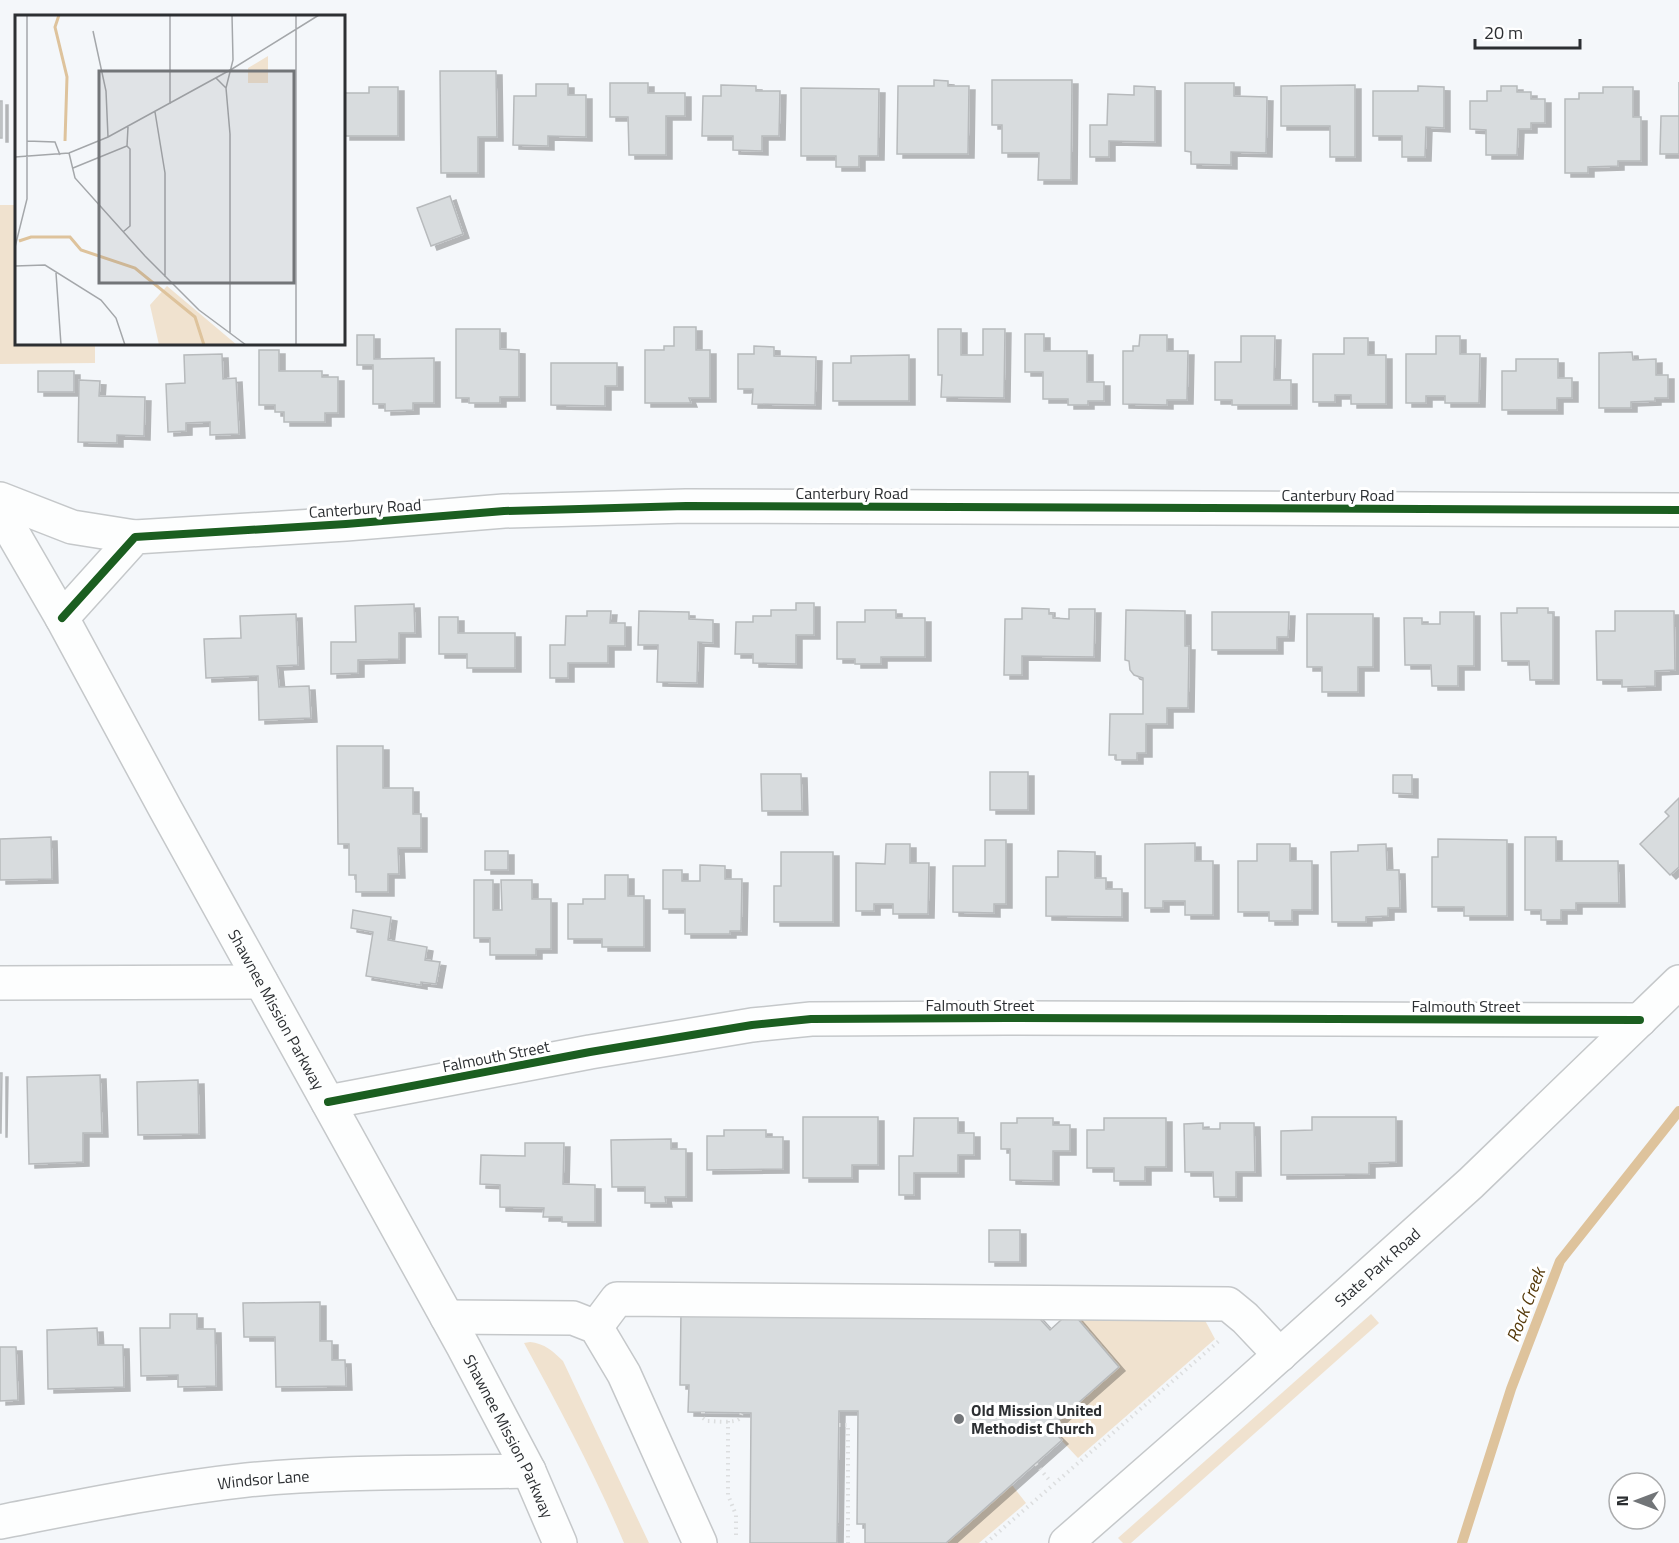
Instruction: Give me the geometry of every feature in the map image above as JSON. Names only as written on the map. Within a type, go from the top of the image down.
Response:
[{"type":"main road","name":"Canterbury Road","points":[[0,498],[72,527],[135,537],[346,524],[504,511],[687,506],[1679,510]]},
{"type":"main road","name":"Shawnee Mission Parkway","points":[[0,511],[62,618],[447,1317],[529,1472],[560,1543]]},
{"type":"main road","points":[[62,618],[135,537]]},
{"type":"main road","name":"State Park Road","points":[[1066,1543],[1471,1183],[1679,981]]},
{"type":"main road","points":[[0,983],[261,982]]},
{"type":"main road","name":"Falmouth Street","points":[[328,1102],[590,1052],[752,1025],[811,1019],[1640,1020]]},
{"type":"main road","points":[[596,1327],[617,1299],[1228,1304],[1245,1318],[1280,1355]]},
{"type":"main road","points":[[447,1317],[573,1318],[596,1327],[624,1374],[700,1543]]},
{"type":"main road","name":"Windsor Lane","points":[[0,1522],[164,1490],[249,1480],[367,1473],[529,1472]]},
{"type":"path","points":[[986,1543],[1245,1318]]},
{"type":"path","points":[[703,1412],[703,1418],[707,1421],[738,1420],[742,1413]]},
{"type":"path","points":[[728,1421],[728,1495],[736,1515],[735,1543]]},
{"type":"path","points":[[839,1425],[848,1425],[848,1543]]},
{"type":"path","points":[[1036,1464],[1050,1481]]},
{"type":"shaded area","points":[[0,205],[15,205],[15,345],[95,345],[95,363],[0,364]]},
{"type":"shaded area","points":[[1071,1311],[1200,1311],[1215,1339],[1078,1458],[1050,1428]]},
{"type":"shaded area","points":[[1371,1314],[1379,1323],[1131,1543],[1123,1543],[1118,1538]]},
{"type":"shaded area","points":[[530,1342],[544,1346],[563,1361],[649,1543],[624,1543],[564,1417],[524,1343]]},
{"type":"shaded area","points":[[1012,1485],[1026,1503],[979,1543],[946,1543]]},
{"type":"building","points":[[440,71],[496,71],[497,137],[478,137],[478,173],[441,173]]},
{"type":"building","points":[[934,80],[948,81],[948,86],[969,86],[968,154],[897,154],[898,86],[934,86]]},
{"type":"building","points":[[992,80],[1072,80],[1071,180],[1038,180],[1039,153],[1002,153],[1002,125],[992,125]]},
{"type":"building","points":[[610,83],[648,83],[648,93],[685,93],[685,116],[666,116],[666,155],[629,155],[628,117],[610,117]]},
{"type":"building","points":[[1185,83],[1234,83],[1234,96],[1267,97],[1266,153],[1231,152],[1231,165],[1191,164],[1191,152],[1185,151]]},
{"type":"building","points":[[536,84],[568,84],[568,95],[586,95],[586,137],[548,136],[548,146],[513,145],[514,96],[536,96]]},
{"type":"building","points":[[721,85],[756,86],[756,91],[780,91],[779,136],[762,136],[762,151],[733,150],[733,136],[702,136],[703,96],[721,96]]},
{"type":"building","points":[[1355,85],[1355,157],[1330,157],[1330,126],[1281,126],[1281,86]]},
{"type":"building","points":[[1134,86],[1155,87],[1155,142],[1109,141],[1109,157],[1090,157],[1090,125],[1107,125],[1108,94],[1134,95]]},
{"type":"building","points":[[1418,86],[1444,87],[1444,128],[1426,127],[1425,157],[1402,157],[1402,136],[1373,136],[1373,91],[1418,91]]},
{"type":"building","points":[[1501,86],[1517,86],[1517,92],[1531,92],[1531,99],[1545,99],[1545,123],[1531,123],[1531,129],[1518,129],[1517,155],[1486,155],[1486,130],[1470,129],[1470,101],[1487,101],[1487,91],[1501,91]]},
{"type":"building","points":[[369,87],[398,87],[398,136],[345,136],[345,93],[369,93]]},
{"type":"building","points":[[1603,87],[1633,87],[1633,117],[1641,117],[1641,161],[1618,161],[1618,166],[1588,167],[1588,173],[1565,173],[1565,99],[1579,99],[1579,93],[1603,93]]},
{"type":"building","points":[[801,88],[879,89],[878,156],[859,156],[859,167],[836,167],[836,156],[801,156]]},
{"type":"building","points":[[0,101],[2,101],[2,138],[0,138]]},
{"type":"building","points":[[1661,116],[1679,116],[1679,154],[1660,154]]},
{"type":"building","points":[[450,196],[463,234],[431,246],[417,208]]},
{"type":"building","points":[[674,327],[696,327],[696,350],[710,350],[710,398],[689,398],[691,403],[645,403],[645,350],[664,350],[664,346],[674,346]]},
{"type":"building","points":[[456,329],[500,329],[500,349],[519,350],[519,397],[500,397],[500,403],[469,403],[469,398],[456,398]]},
{"type":"building","points":[[938,329],[961,329],[961,355],[983,355],[983,329],[1005,329],[1004,398],[941,397],[942,375],[938,375]]},
{"type":"building","points":[[1025,334],[1044,334],[1044,351],[1087,351],[1087,382],[1104,382],[1104,401],[1088,401],[1088,405],[1068,405],[1068,399],[1043,399],[1043,372],[1025,372]]},
{"type":"building","points":[[357,335],[374,335],[374,359],[434,358],[434,403],[413,403],[413,410],[385,411],[385,404],[373,404],[373,365],[357,365]]},
{"type":"building","points":[[1140,335],[1167,335],[1167,351],[1188,351],[1187,400],[1167,400],[1167,405],[1123,404],[1123,351],[1133,351],[1133,346],[1139,346]]},
{"type":"building","points":[[1241,336],[1275,336],[1274,380],[1291,380],[1291,405],[1232,405],[1232,400],[1215,400],[1215,362],[1241,362]]},
{"type":"building","points":[[1436,336],[1460,336],[1460,354],[1480,354],[1479,403],[1445,403],[1445,396],[1426,396],[1426,403],[1406,403],[1406,354],[1436,354]]},
{"type":"building","points":[[1344,338],[1368,338],[1368,355],[1386,355],[1386,404],[1351,404],[1351,395],[1335,395],[1335,402],[1313,402],[1313,354],[1344,354]]},
{"type":"building","points":[[754,346],[774,347],[774,356],[816,357],[815,405],[752,404],[753,389],[738,389],[738,354],[754,354]]},
{"type":"building","points":[[259,350],[279,350],[279,371],[322,371],[322,377],[338,377],[338,413],[325,413],[325,422],[284,422],[284,412],[275,412],[275,405],[259,405]]},
{"type":"building","points":[[1632,352],[1633,360],[1656,359],[1656,375],[1668,375],[1668,398],[1631,402],[1631,408],[1599,408],[1599,353]]},
{"type":"building","points":[[222,354],[223,379],[236,378],[239,434],[210,435],[210,422],[186,423],[186,431],[168,432],[166,384],[185,383],[184,355]]},
{"type":"building","points":[[909,355],[909,401],[833,401],[833,363],[851,363],[851,356]]},
{"type":"building","points":[[1516,359],[1558,359],[1558,378],[1572,378],[1572,398],[1557,398],[1557,410],[1502,410],[1502,371],[1516,371]]},
{"type":"building","points":[[551,363],[617,363],[617,386],[605,386],[605,406],[551,405]]},
{"type":"building","points":[[38,371],[74,371],[74,392],[38,392]]},
{"type":"building","points":[[79,380],[100,381],[99,396],[145,397],[144,436],[117,435],[117,443],[78,442]]},
{"type":"building","points":[[796,603],[814,603],[814,635],[796,635],[796,664],[753,663],[753,654],[735,654],[736,622],[753,622],[753,616],[771,616],[771,610],[796,610]]},
{"type":"building","points":[[414,604],[415,633],[399,633],[399,659],[358,660],[358,673],[331,674],[331,642],[356,642],[355,606]]},
{"type":"building","points":[[1022,608],[1049,609],[1049,614],[1053,614],[1053,618],[1069,619],[1069,609],[1095,609],[1094,657],[1022,656],[1022,675],[1004,675],[1005,619],[1022,619]]},
{"type":"building","points":[[1517,608],[1548,608],[1548,613],[1553,613],[1553,680],[1530,680],[1529,661],[1502,661],[1501,613],[1517,613]]},
{"type":"building","points":[[865,610],[896,610],[896,618],[925,618],[925,657],[881,657],[881,664],[855,664],[855,659],[837,659],[837,622],[865,622]]},
{"type":"building","points":[[1126,610],[1185,611],[1185,646],[1189,646],[1188,708],[1167,708],[1167,724],[1146,724],[1146,753],[1137,753],[1137,760],[1116,760],[1116,755],[1109,755],[1110,714],[1143,714],[1143,678],[1134,675],[1130,670],[1129,661],[1125,660]]},
{"type":"building","points":[[587,611],[611,611],[610,623],[625,623],[625,646],[608,646],[608,663],[568,663],[568,678],[550,678],[550,645],[565,645],[566,616],[587,616]]},
{"type":"building","points":[[639,611],[689,612],[689,619],[713,620],[713,643],[698,642],[697,683],[657,682],[658,645],[638,645]]},
{"type":"building","points":[[1615,611],[1674,611],[1675,670],[1655,671],[1655,686],[1622,687],[1622,680],[1597,680],[1596,631],[1615,631]]},
{"type":"building","points":[[1212,612],[1289,612],[1288,637],[1277,637],[1277,650],[1212,650]]},
{"type":"building","points":[[1440,612],[1474,612],[1474,666],[1458,666],[1458,686],[1432,686],[1431,665],[1405,665],[1404,618],[1422,618],[1422,624],[1440,624]]},
{"type":"building","points":[[296,614],[298,665],[277,666],[279,687],[309,686],[311,718],[259,720],[258,676],[206,678],[204,639],[241,638],[240,616]]},
{"type":"building","points":[[1307,614],[1373,614],[1373,667],[1358,667],[1358,692],[1322,692],[1322,667],[1307,667]]},
{"type":"building","points":[[439,617],[458,617],[458,633],[515,633],[515,668],[467,668],[467,654],[439,654]]},
{"type":"building","points":[[337,746],[383,746],[383,788],[413,788],[413,814],[421,814],[421,848],[398,848],[399,874],[388,874],[388,892],[356,892],[356,875],[349,875],[349,844],[338,844]]},
{"type":"building","points":[[990,772],[1028,772],[1028,810],[990,810]]},
{"type":"building","points":[[761,774],[801,774],[802,811],[762,811]]},
{"type":"building","points":[[1393,775],[1412,775],[1412,794],[1393,793]]},
{"type":"building","points":[[1679,798],[1679,867],[1670,875],[1640,844],[1669,816],[1665,812]]},
{"type":"building","points":[[51,837],[52,879],[0,880],[0,839]]},
{"type":"building","points":[[1525,837],[1556,837],[1556,861],[1618,861],[1619,903],[1576,903],[1576,910],[1561,910],[1561,920],[1541,920],[1541,910],[1525,910]]},
{"type":"building","points":[[1438,839],[1507,840],[1507,916],[1464,916],[1464,907],[1432,907],[1432,857],[1438,857]]},
{"type":"building","points":[[985,840],[1006,840],[1006,904],[994,904],[994,913],[953,912],[953,866],[985,866]]},
{"type":"building","points":[[1195,843],[1195,861],[1213,861],[1213,915],[1185,915],[1185,901],[1163,901],[1163,908],[1145,908],[1145,844]]},
{"type":"building","points":[[886,844],[910,844],[910,863],[929,863],[928,914],[893,914],[893,904],[874,904],[874,911],[856,911],[856,863],[885,864]]},
{"type":"building","points":[[1257,844],[1290,844],[1290,861],[1312,861],[1312,910],[1292,910],[1292,921],[1269,921],[1269,912],[1238,912],[1238,861],[1257,861]]},
{"type":"building","points":[[1386,844],[1387,870],[1399,870],[1400,908],[1388,908],[1388,916],[1366,917],[1366,922],[1332,922],[1331,852],[1358,851],[1358,845]]},
{"type":"building","points":[[485,851],[508,851],[508,870],[485,870]]},
{"type":"building","points":[[1058,851],[1095,852],[1095,878],[1106,878],[1106,889],[1122,889],[1122,917],[1046,916],[1046,877],[1058,877]]},
{"type":"building","points":[[781,852],[833,852],[833,922],[774,922],[774,886],[781,886]]},
{"type":"building","points":[[700,865],[725,866],[725,879],[742,879],[741,931],[730,931],[730,934],[685,934],[685,909],[663,909],[663,870],[682,870],[682,881],[700,881]]},
{"type":"building","points":[[605,875],[628,875],[628,896],[644,896],[644,947],[602,947],[602,939],[568,939],[568,904],[583,904],[583,899],[605,899]]},
{"type":"building","points":[[474,880],[493,880],[493,910],[502,910],[501,880],[532,880],[532,899],[551,899],[551,949],[536,949],[536,955],[490,955],[490,938],[474,938]]},
{"type":"building","points":[[353,910],[391,917],[388,940],[427,947],[425,960],[440,962],[436,984],[421,982],[421,985],[366,976],[373,932],[351,928]]},
{"type":"building","points":[[0,1073],[2,1073],[1,1133],[0,1133]]},
{"type":"building","points":[[100,1075],[102,1133],[83,1133],[83,1162],[29,1164],[27,1077]]},
{"type":"building","points":[[198,1080],[199,1134],[138,1135],[137,1082]]},
{"type":"building","points":[[803,1117],[878,1117],[878,1165],[852,1165],[852,1178],[803,1178]]},
{"type":"building","points":[[1312,1117],[1396,1117],[1396,1162],[1369,1163],[1369,1174],[1281,1175],[1281,1131],[1312,1130]]},
{"type":"building","points":[[914,1118],[958,1118],[958,1133],[974,1133],[974,1155],[958,1155],[958,1173],[914,1173],[914,1195],[899,1195],[899,1156],[913,1156]]},
{"type":"building","points":[[1017,1118],[1053,1118],[1053,1125],[1070,1125],[1070,1151],[1053,1151],[1053,1181],[1010,1180],[1010,1149],[1001,1149],[1001,1123],[1017,1123]]},
{"type":"building","points":[[1104,1118],[1166,1118],[1166,1167],[1145,1167],[1145,1181],[1114,1181],[1114,1168],[1087,1168],[1087,1130],[1104,1130]]},
{"type":"building","points":[[1203,1123],[1203,1129],[1220,1129],[1220,1123],[1254,1123],[1255,1172],[1236,1172],[1236,1197],[1214,1197],[1213,1172],[1185,1172],[1184,1124]]},
{"type":"building","points":[[724,1130],[766,1130],[766,1137],[783,1137],[783,1169],[707,1170],[707,1136],[724,1136]]},
{"type":"building","points":[[671,1139],[671,1149],[686,1149],[686,1197],[665,1197],[666,1203],[645,1203],[645,1187],[612,1187],[611,1140]]},
{"type":"building","points":[[525,1143],[564,1143],[563,1184],[595,1185],[595,1222],[562,1222],[562,1217],[543,1217],[544,1208],[500,1207],[500,1185],[480,1184],[481,1155],[525,1156]]},
{"type":"building","points":[[989,1230],[1020,1230],[1020,1262],[989,1262]]},
{"type":"building","points":[[320,1302],[320,1341],[332,1341],[332,1360],[345,1360],[346,1386],[276,1387],[275,1337],[244,1337],[243,1303]]},
{"type":"building","name":"Old Mission United Methodist Church","points":[[1028,1306],[1050,1330],[1071,1311],[1119,1367],[1050,1428],[1062,1440],[946,1543],[865,1543],[865,1524],[857,1524],[858,1411],[839,1411],[837,1543],[750,1543],[751,1413],[688,1412],[689,1385],[680,1385],[681,1310]]},
{"type":"building","points":[[170,1314],[197,1314],[197,1329],[215,1329],[216,1386],[178,1387],[178,1375],[141,1376],[140,1328],[170,1328]]},
{"type":"building","points":[[97,1328],[98,1345],[123,1345],[124,1387],[48,1389],[47,1330]]},
{"type":"building","points":[[0,1347],[16,1347],[18,1400],[0,1401]]},
{"type":"waterway","name":"Rock Creek","points":[[1462,1543],[1511,1389],[1560,1261],[1679,1111]]},
{"type":"cycle path","points":[[62,618],[135,537],[346,524],[504,511],[686,506],[1679,510]]},
{"type":"cycle path","points":[[328,1102],[590,1052],[752,1025],[811,1019],[1640,1020]]},
{"type":"place","name":"Old Mission United Methodist Church","points":[[959,1419]]}]
